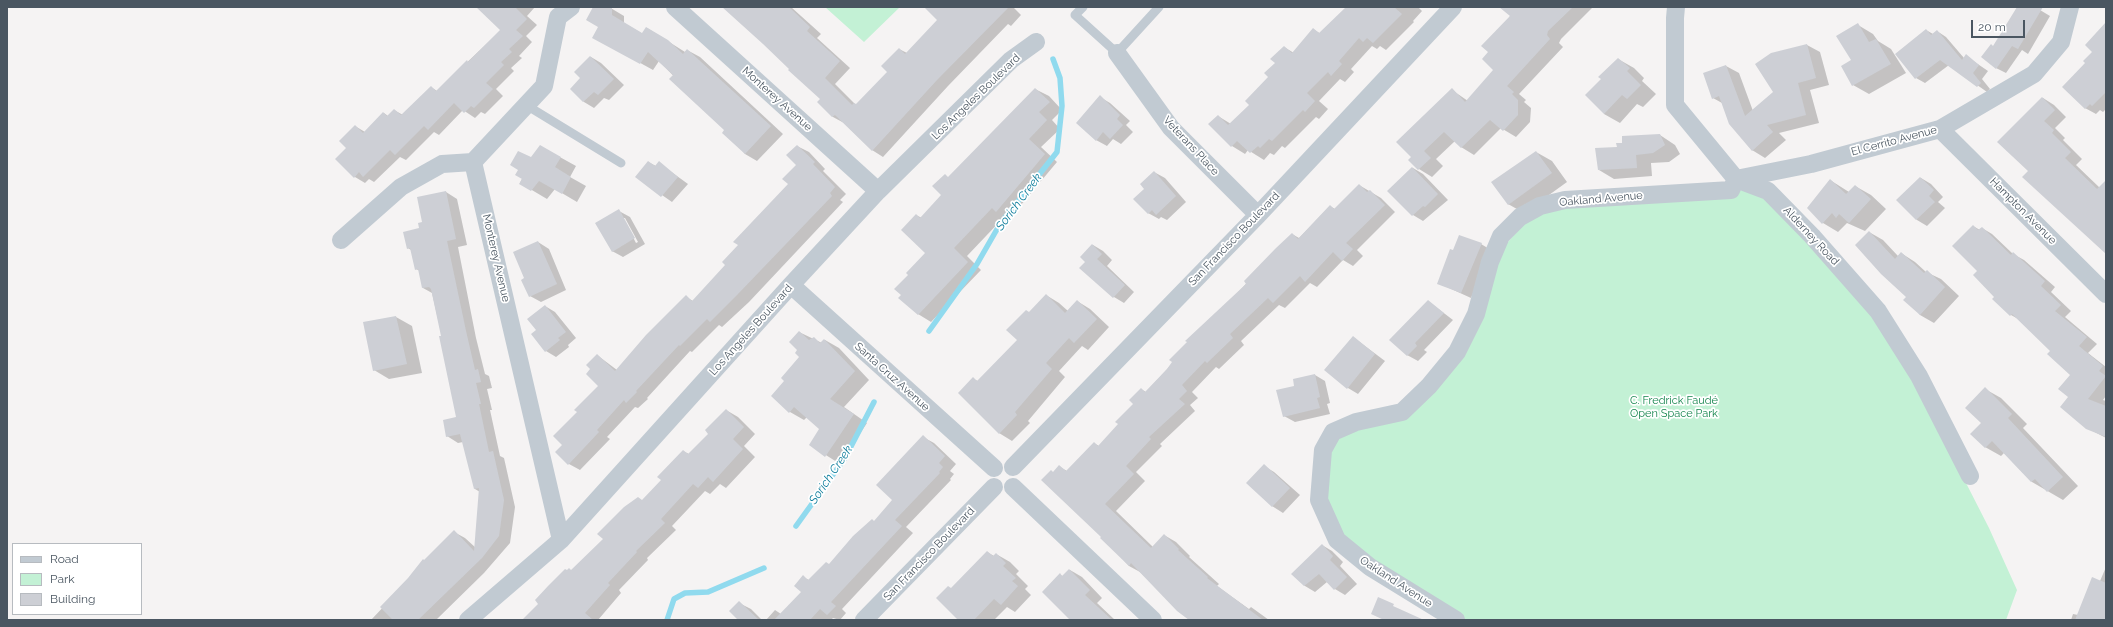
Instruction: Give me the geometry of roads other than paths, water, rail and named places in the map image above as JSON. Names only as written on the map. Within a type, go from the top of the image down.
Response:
[{"type":"street","points":[[340,240],[401,187],[442,164],[473,162],[544,86],[558,17],[571,7]]},
{"type":"street","name":"Monterey Avenue","points":[[676,7],[878,191]]},
{"type":"street","name":"San Francisco Boulevard","points":[[1013,467],[1258,215],[1453,7]]},
{"type":"street","name":"Alderney Road","points":[[1676,7],[1675,105],[1736,179],[1768,191],[1812,236],[1878,311],[1919,376],[1970,476]]},
{"type":"street","name":"El Cerrito Avenue","points":[[1736,179],[1811,164],[1940,129],[2034,74],[2061,42],[2070,7]]},
{"type":"street","name":"Los Angeles Boulevard","points":[[468,620],[561,540],[878,191],[1011,60],[1036,42]]},
{"type":"street","name":"Veterans Place","points":[[1116,53],[1171,128],[1258,215]]},
{"type":"street","name":"Hampton Avenue","points":[[1940,129],[2106,294]]},
{"type":"street","name":"Monterey Avenue","points":[[473,162],[561,540]]},
{"type":"street","name":"Oakland Avenue","points":[[1456,620],[1370,567],[1337,540],[1319,500],[1323,450],[1333,432],[1356,422],[1402,412],[1429,386],[1457,352],[1476,314],[1490,262],[1501,236],[1520,217],[1540,206],[1565,200],[1731,190],[1736,179]]},
{"type":"street","name":"Santa Cruz Avenue","points":[[791,285],[994,468]]},
{"type":"street","points":[[1002,464],[1013,467],[1017,473],[1017,478],[1013,487],[1003,491],[994,487],[990,476],[994,468],[1002,464]]},
{"type":"street","name":"San Francisco Boulevard","points":[[864,620],[994,487]]},
{"type":"street","points":[[1013,487],[1153,620]]},
{"type":"lane","points":[[1083,7],[1075,15],[1116,53],[1159,7]]},
{"type":"lane","points":[[526,106],[621,163]]},
{"type":"waterway","name":"Sorich Creek","points":[[929,331],[977,264],[1000,224],[1057,152],[1062,106],[1060,78],[1053,59]]},
{"type":"waterway","name":"Sorich Creek","points":[[796,526],[845,458],[874,402]]},
{"type":"waterway","name":"Sorich Creek","points":[[667,620],[674,599],[685,593],[708,592],[764,568]]},
{"type":"park label","name":"C. Fredrick Faudé Open Space Park","points":[[1674,407]]}]
